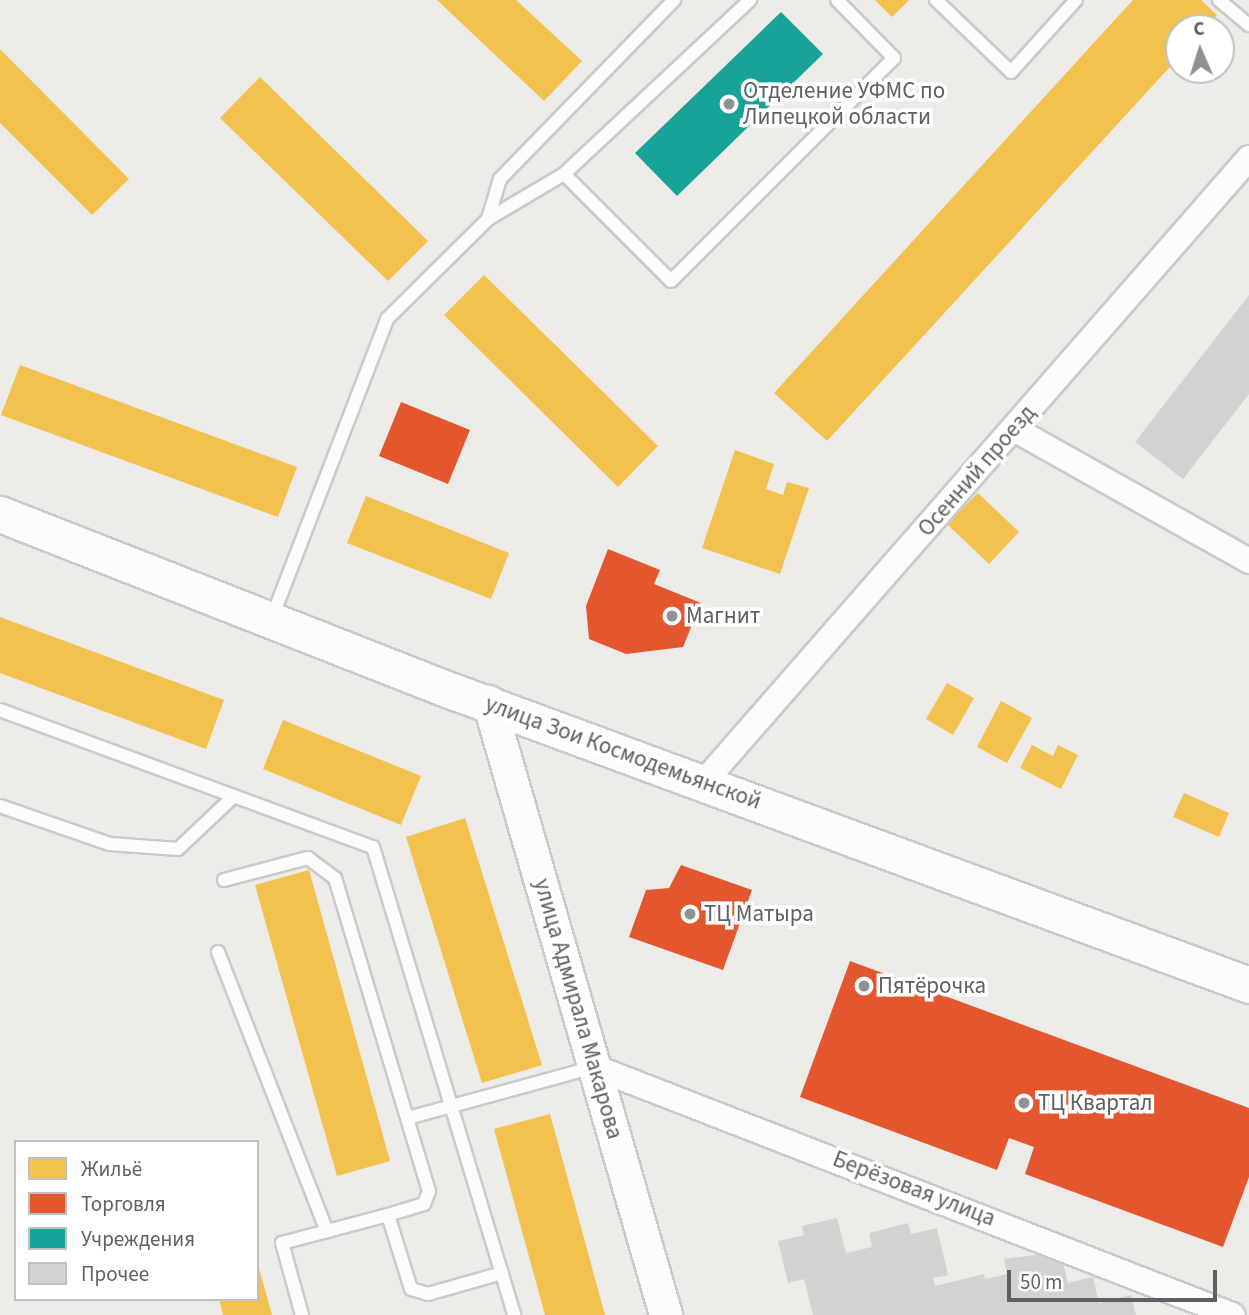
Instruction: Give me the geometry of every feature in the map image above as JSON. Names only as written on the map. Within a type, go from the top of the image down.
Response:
[{"type":"main road","name":"улица Зои Космодемьянской","points":[[0,514],[271,620],[703,783],[1249,985]]},
{"type":"street","name":"Осенний проезд","points":[[703,783],[1249,158]]},
{"type":"street","points":[[1014,429],[1249,561]]},
{"type":"street","name":"улица Адмирала Макарова","points":[[489,702],[666,1315]]},
{"type":"street","name":"Берёзовая улица","points":[[594,1067],[1233,1315]]},
{"type":"lane","points":[[488,219],[500,179],[674,0]]},
{"type":"lane","points":[[271,620],[387,319],[488,219],[564,174],[750,0]]},
{"type":"lane","points":[[564,174],[671,281],[894,58],[837,0]]},
{"type":"lane","points":[[936,0],[1011,72],[1076,0]]},
{"type":"lane","points":[[1219,0],[1249,24]]},
{"type":"lane","points":[[0,710],[373,847],[514,1315]]},
{"type":"lane","points":[[0,806],[110,844],[178,849],[234,796]]},
{"type":"lane","points":[[224,880],[308,858],[335,878],[429,1191],[424,1204],[282,1243],[302,1315]]},
{"type":"lane","points":[[218,952],[327,1231]]},
{"type":"lane","points":[[408,1118],[594,1067]]},
{"type":"lane","points":[[388,1215],[411,1289],[428,1294],[502,1273]]},
{"type":"building: Жильё","points":[[437,0],[516,0],[582,61],[544,101]]},
{"type":"building: Жильё","points":[[875,0],[909,0],[892,17]]},
{"type":"building: Жильё","points":[[1133,0],[1201,0],[1216,14],[1165,14],[1165,72],[827,441],[774,393]]},
{"type":"building: Жильё","points":[[0,49],[129,179],[92,215],[0,123]]},
{"type":"building: Жильё","points":[[260,77],[428,241],[388,281],[220,118]]},
{"type":"building: Жильё","points":[[484,275],[658,446],[618,487],[444,315]]},
{"type":"building: Жильё","points":[[20,365],[297,467],[278,517],[1,415]]},
{"type":"building: Жильё","points":[[735,450],[774,464],[766,489],[783,495],[787,482],[809,488],[780,574],[702,548]]},
{"type":"building: Жильё","points":[[978,493],[1019,532],[989,564],[947,524]]},
{"type":"building: Жильё","points":[[366,496],[509,553],[491,599],[347,543]]},
{"type":"building: Жильё","points":[[0,617],[224,700],[206,749],[0,673]]},
{"type":"building: Жильё","points":[[947,683],[974,698],[953,735],[926,719]]},
{"type":"building: Жильё","points":[[1001,701],[1032,718],[1007,763],[977,747]]},
{"type":"building: Жильё","points":[[283,720],[421,776],[401,825],[263,769]]},
{"type":"building: Жильё","points":[[1032,745],[1053,756],[1058,745],[1078,755],[1061,789],[1020,768]]},
{"type":"building: Жильё","points":[[1184,793],[1229,813],[1219,837],[1173,817]]},
{"type":"building: Жильё","points":[[465,818],[542,1065],[482,1083],[406,837]]},
{"type":"building: Жильё","points":[[309,870],[390,1161],[337,1176],[255,885]]},
{"type":"building: Жильё","points":[[550,1114],[605,1315],[545,1315],[494,1129]]},
{"type":"building: Жильё","points":[[259,1269],[272,1315],[223,1315],[220,1301],[259,1301]]},
{"type":"building: Торговля","points":[[401,402],[470,430],[448,484],[379,456]]},
{"type":"building: Торговля","points":[[608,549],[660,570],[654,584],[701,603],[683,647],[626,654],[589,639],[586,606]]},
{"type":"building: Торговля","name":"ТЦ Матыра","points":[[681,865],[752,890],[723,970],[629,937],[646,890],[669,888]]},
{"type":"building: Торговля","name":"ТЦ Квартал","points":[[850,961],[1249,1108],[1249,1177],[1223,1247],[1025,1174],[1034,1147],[1009,1138],[997,1170],[800,1097]]},
{"type":"building: Учреждения","name":"Отделение УФМС по Липецкой области","points":[[781,12],[823,54],[677,196],[635,153]]},
{"type":"building: Прочее","points":[[1249,295],[1249,394],[1183,479],[1135,442]]},
{"type":"building: Прочее","points":[[837,1218],[846,1253],[872,1247],[869,1233],[908,1223],[911,1234],[937,1228],[948,1275],[933,1278],[935,1286],[984,1274],[985,1279],[1007,1274],[1004,1259],[1060,1252],[1068,1283],[1093,1277],[1099,1303],[1131,1295],[1136,1315],[813,1315],[804,1279],[788,1283],[778,1241],[804,1235],[802,1226]]},
{"type":"place","name":"Отделение УФМС по Липецкой области","points":[[729,104]]},
{"type":"place","name":"Магнит","points":[[672,616]]},
{"type":"place","name":"ТЦ Матыра","points":[[690,914]]},
{"type":"place","name":"Пятёрочка","points":[[864,986]]},
{"type":"place","name":"ТЦ Квартал","points":[[1024,1103]]}]
